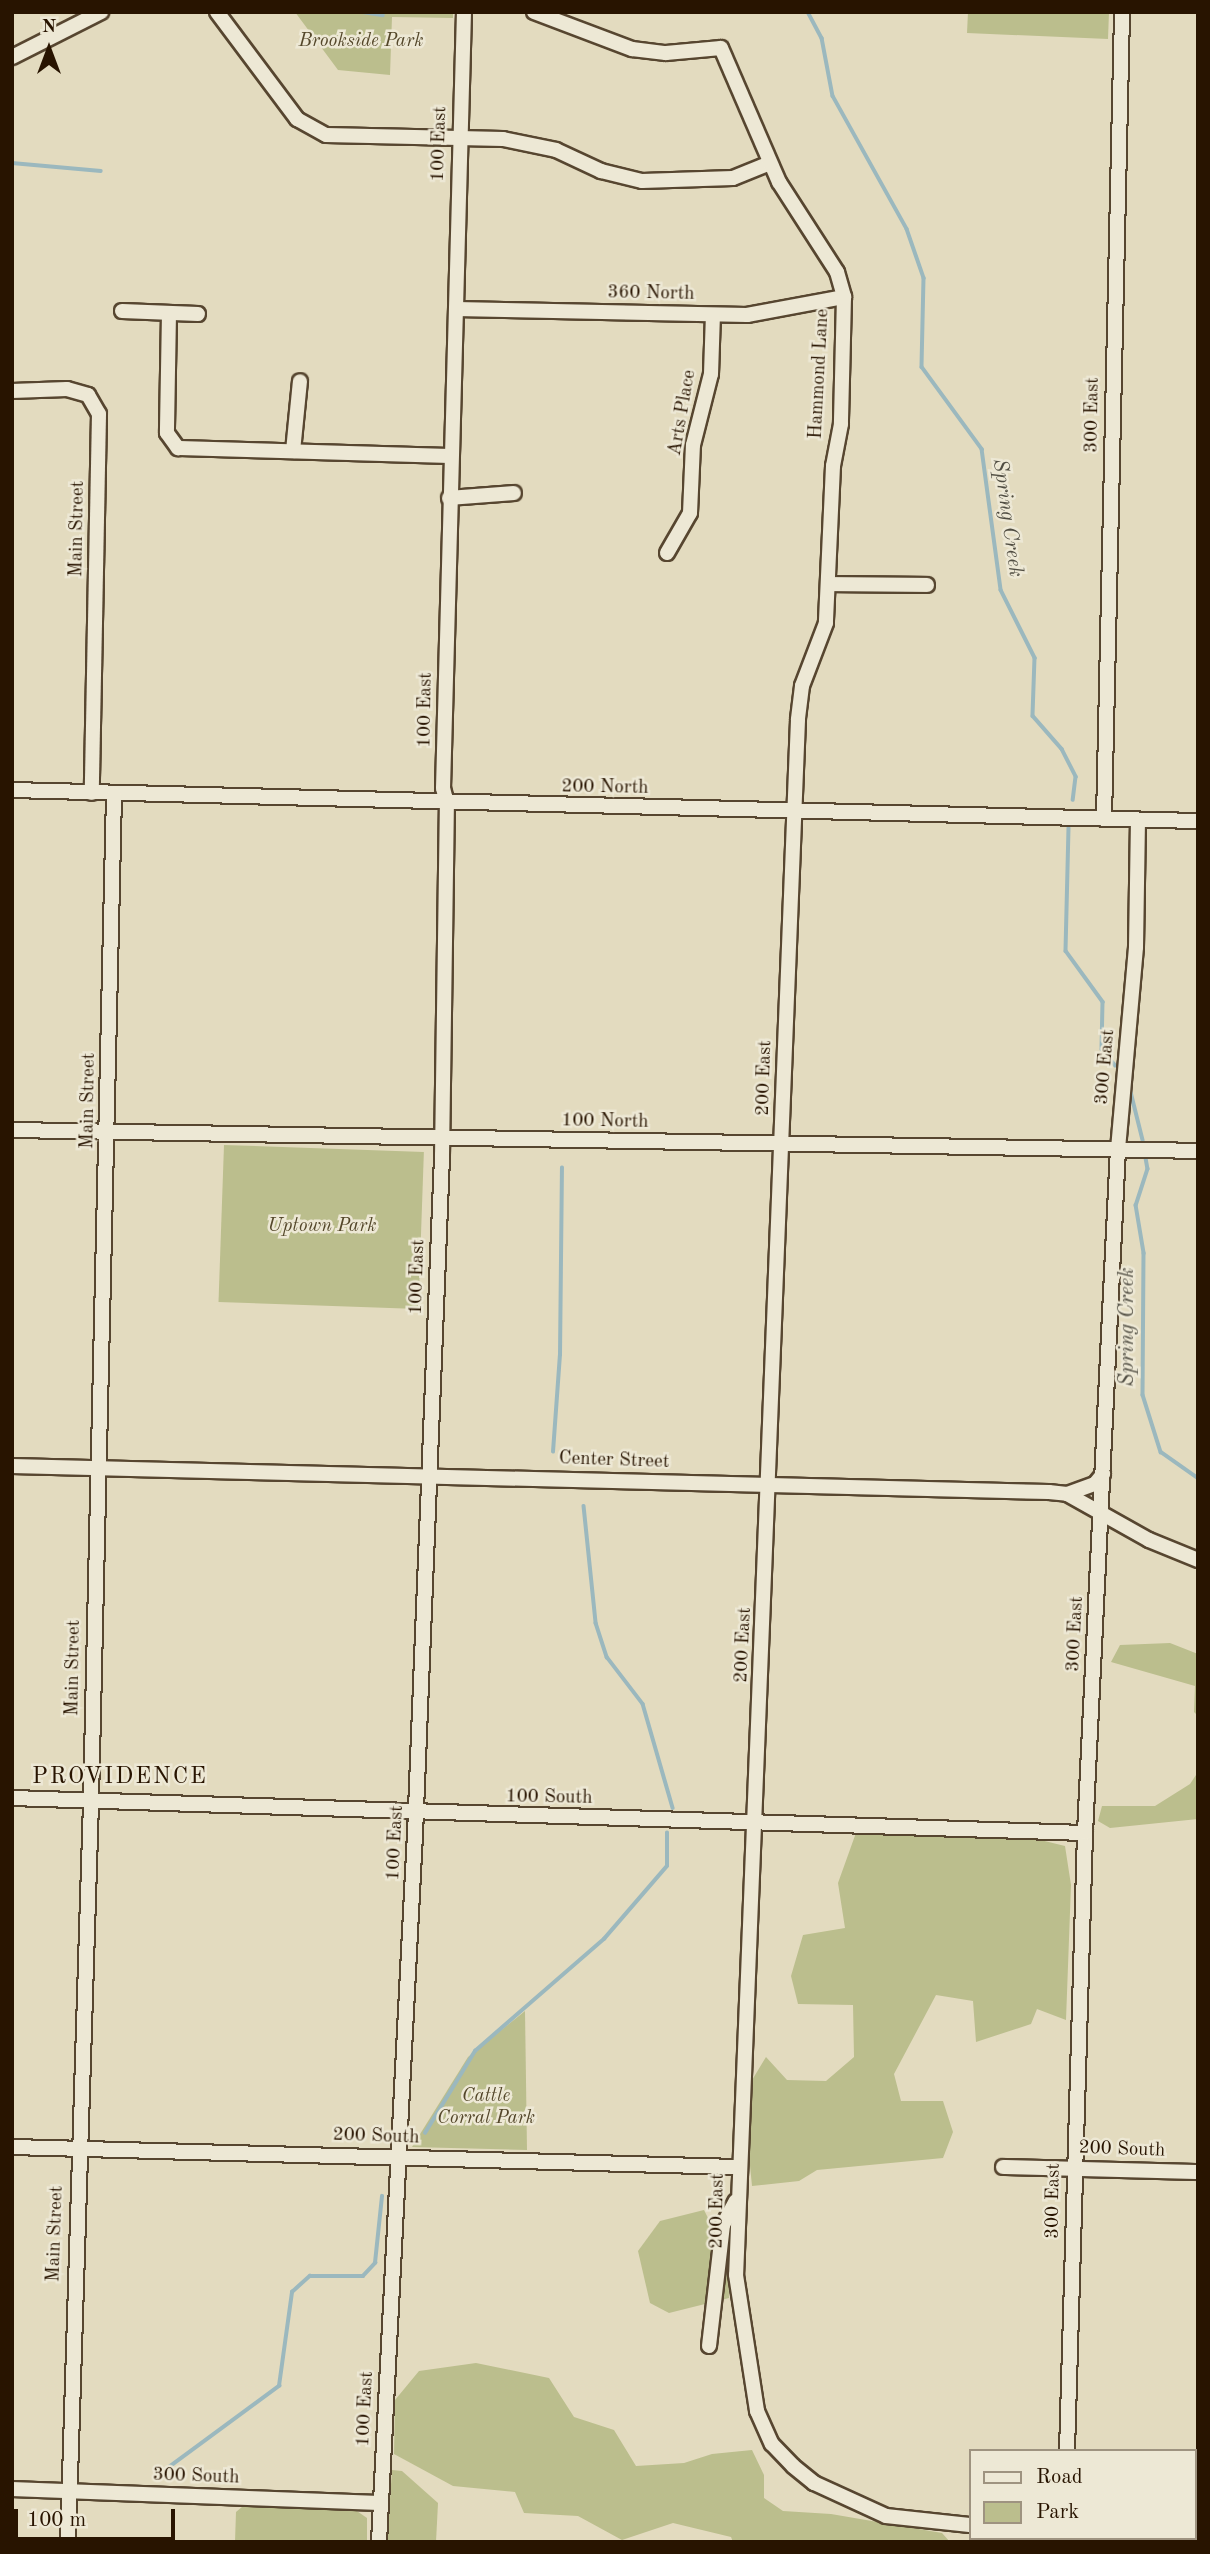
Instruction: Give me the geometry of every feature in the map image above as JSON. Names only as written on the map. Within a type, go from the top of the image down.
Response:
[{"type":"street","points":[[12,57],[101,12]]},
{"type":"street","points":[[217,12],[297,119],[326,135],[458,137],[538,146],[642,181],[733,178],[770,163]]},
{"type":"street","name":"100 East","points":[[379,2542],[379,2503],[400,2157],[431,1475],[442,1139],[447,804],[443,788],[449,498],[456,309],[458,137],[466,12]]},
{"type":"street","name":"Hammond Lane","points":[[534,12],[632,49],[666,53],[721,48],[770,163],[837,272],[844,298],[830,584],[826,623],[802,686],[796,811]]},
{"type":"street","name":"300 East","points":[[1104,819],[1122,12]]},
{"type":"street","name":"360 North","points":[[456,309],[747,315],[844,298]]},
{"type":"street","points":[[122,311],[198,314]]},
{"type":"street","points":[[169,313],[170,442],[178,448],[451,456]]},
{"type":"street","name":"Arts Place","points":[[667,553],[690,513],[693,444],[711,374],[713,315]]},
{"type":"street","points":[[293,451],[300,381]]},
{"type":"street","name":"Main Street","points":[[12,391],[67,389],[88,395],[99,414],[92,793]]},
{"type":"street","points":[[449,498],[514,493]]},
{"type":"street","points":[[830,584],[927,585]]},
{"type":"street","name":"200 North","points":[[12,790],[447,804],[1198,821]]},
{"type":"street","name":"Main Street","points":[[68,2542],[77,2149],[91,1801],[96,1468],[108,1132],[114,794]]},
{"type":"street","name":"200 East","points":[[796,811],[770,1485],[738,2167],[741,2326],[757,2411],[772,2444],[793,2466],[814,2483],[886,2516],[968,2525]]},
{"type":"street","name":"300 East","points":[[1067,2449],[1085,1833],[1118,1149],[1136,947],[1138,820]]},
{"type":"street","name":"100 North","points":[[12,1130],[1198,1151]]},
{"type":"street","name":"Center Street","points":[[12,1466],[431,1475],[1067,1494],[1101,1514],[1198,1560]]},
{"type":"street","points":[[1067,1494],[1095,1484],[1103,1475]]},
{"type":"street","name":"100 South","points":[[12,1798],[416,1814],[1085,1833]]},
{"type":"street","name":"200 South","points":[[12,2147],[738,2167]]},
{"type":"street","name":"200 South","points":[[1003,2167],[1198,2172]]},
{"type":"street","points":[[709,2346],[723,2225],[738,2198]]},
{"type":"street","name":"300 South","points":[[12,2489],[379,2503]]},
{"type":"green space","name":"Brookside Park","points":[[295,12],[453,12],[453,18],[392,17],[390,75],[338,70]]},
{"type":"green space","points":[[968,12],[1109,12],[1108,39],[967,33]]},
{"type":"green space","name":"Uptown Park","points":[[224,1145],[424,1152],[418,1309],[219,1302]]},
{"type":"green space","points":[[1170,1643],[1198,1654],[1198,1716],[1194,1712],[1195,1686],[1111,1662],[1120,1645]]},
{"type":"green space","points":[[1198,1772],[1198,1819],[1110,1828],[1098,1821],[1102,1806],[1155,1806],[1190,1784]]},
{"type":"green space","points":[[857,1830],[1016,1834],[1065,1846],[1071,1885],[1066,2020],[1037,2009],[1031,2024],[976,2042],[973,2001],[936,1995],[894,2074],[901,2101],[943,2101],[953,2132],[943,2158],[817,2170],[799,2181],[752,2186],[743,2095],[766,2057],[787,2080],[826,2081],[854,2057],[853,2005],[798,2004],[791,1976],[803,1935],[845,1928],[838,1883]]},
{"type":"green space","name":"Cattle Corral Park","points":[[525,2011],[527,2150],[412,2147],[468,2057]]},
{"type":"green space","points":[[704,2210],[728,2258],[729,2298],[669,2313],[650,2303],[638,2251],[660,2221]]},
{"type":"green space","points":[[476,2363],[549,2378],[574,2417],[614,2430],[636,2466],[684,2463],[712,2454],[752,2450],[764,2475],[764,2498],[783,2511],[831,2514],[942,2533],[950,2542],[733,2542],[731,2537],[673,2523],[622,2540],[578,2516],[524,2513],[515,2492],[453,2486],[394,2454],[395,2400],[419,2371]]},
{"type":"green space","points":[[392,2470],[402,2471],[438,2503],[436,2542],[387,2542]]},
{"type":"green space","points":[[249,2501],[351,2507],[367,2518],[367,2542],[235,2542],[236,2512]]},
{"type":"green space","points":[[988,2540],[1053,2540],[1053,2542]]},
{"type":"waterway","points":[[363,12],[383,15]]},
{"type":"waterway","name":"Spring Creek","points":[[808,12],[822,38],[833,96],[907,229],[924,278],[922,367],[982,449],[1001,590],[1035,658],[1033,716],[1062,749],[1076,777],[1073,800]]},
{"type":"waterway","points":[[12,163],[101,171]]},
{"type":"waterway","name":"Spring Creek","points":[[1069,828],[1066,951],[1103,1002],[1102,1049],[1115,1065]]},
{"type":"waterway","name":"Spring Creek","points":[[1129,1084],[1143,1140]]},
{"type":"waterway","name":"Spring Creek","points":[[1146,1158],[1148,1169],[1136,1205],[1144,1253],[1143,1395],[1161,1452],[1198,1478]]},
{"type":"waterway","points":[[553,1452],[560,1355],[562,1168]]},
{"type":"waterway","points":[[584,1506],[596,1623],[607,1657],[643,1704],[673,1808]]},
{"type":"waterway","points":[[425,2133],[475,2051],[604,1939],[667,1866],[667,1833]]},
{"type":"waterway","points":[[165,2470],[279,2386],[292,2292],[310,2276],[363,2276],[375,2263],[382,2196]]},
{"type":"district","name":"PROVIDENCE","points":[[120,1777]]}]
